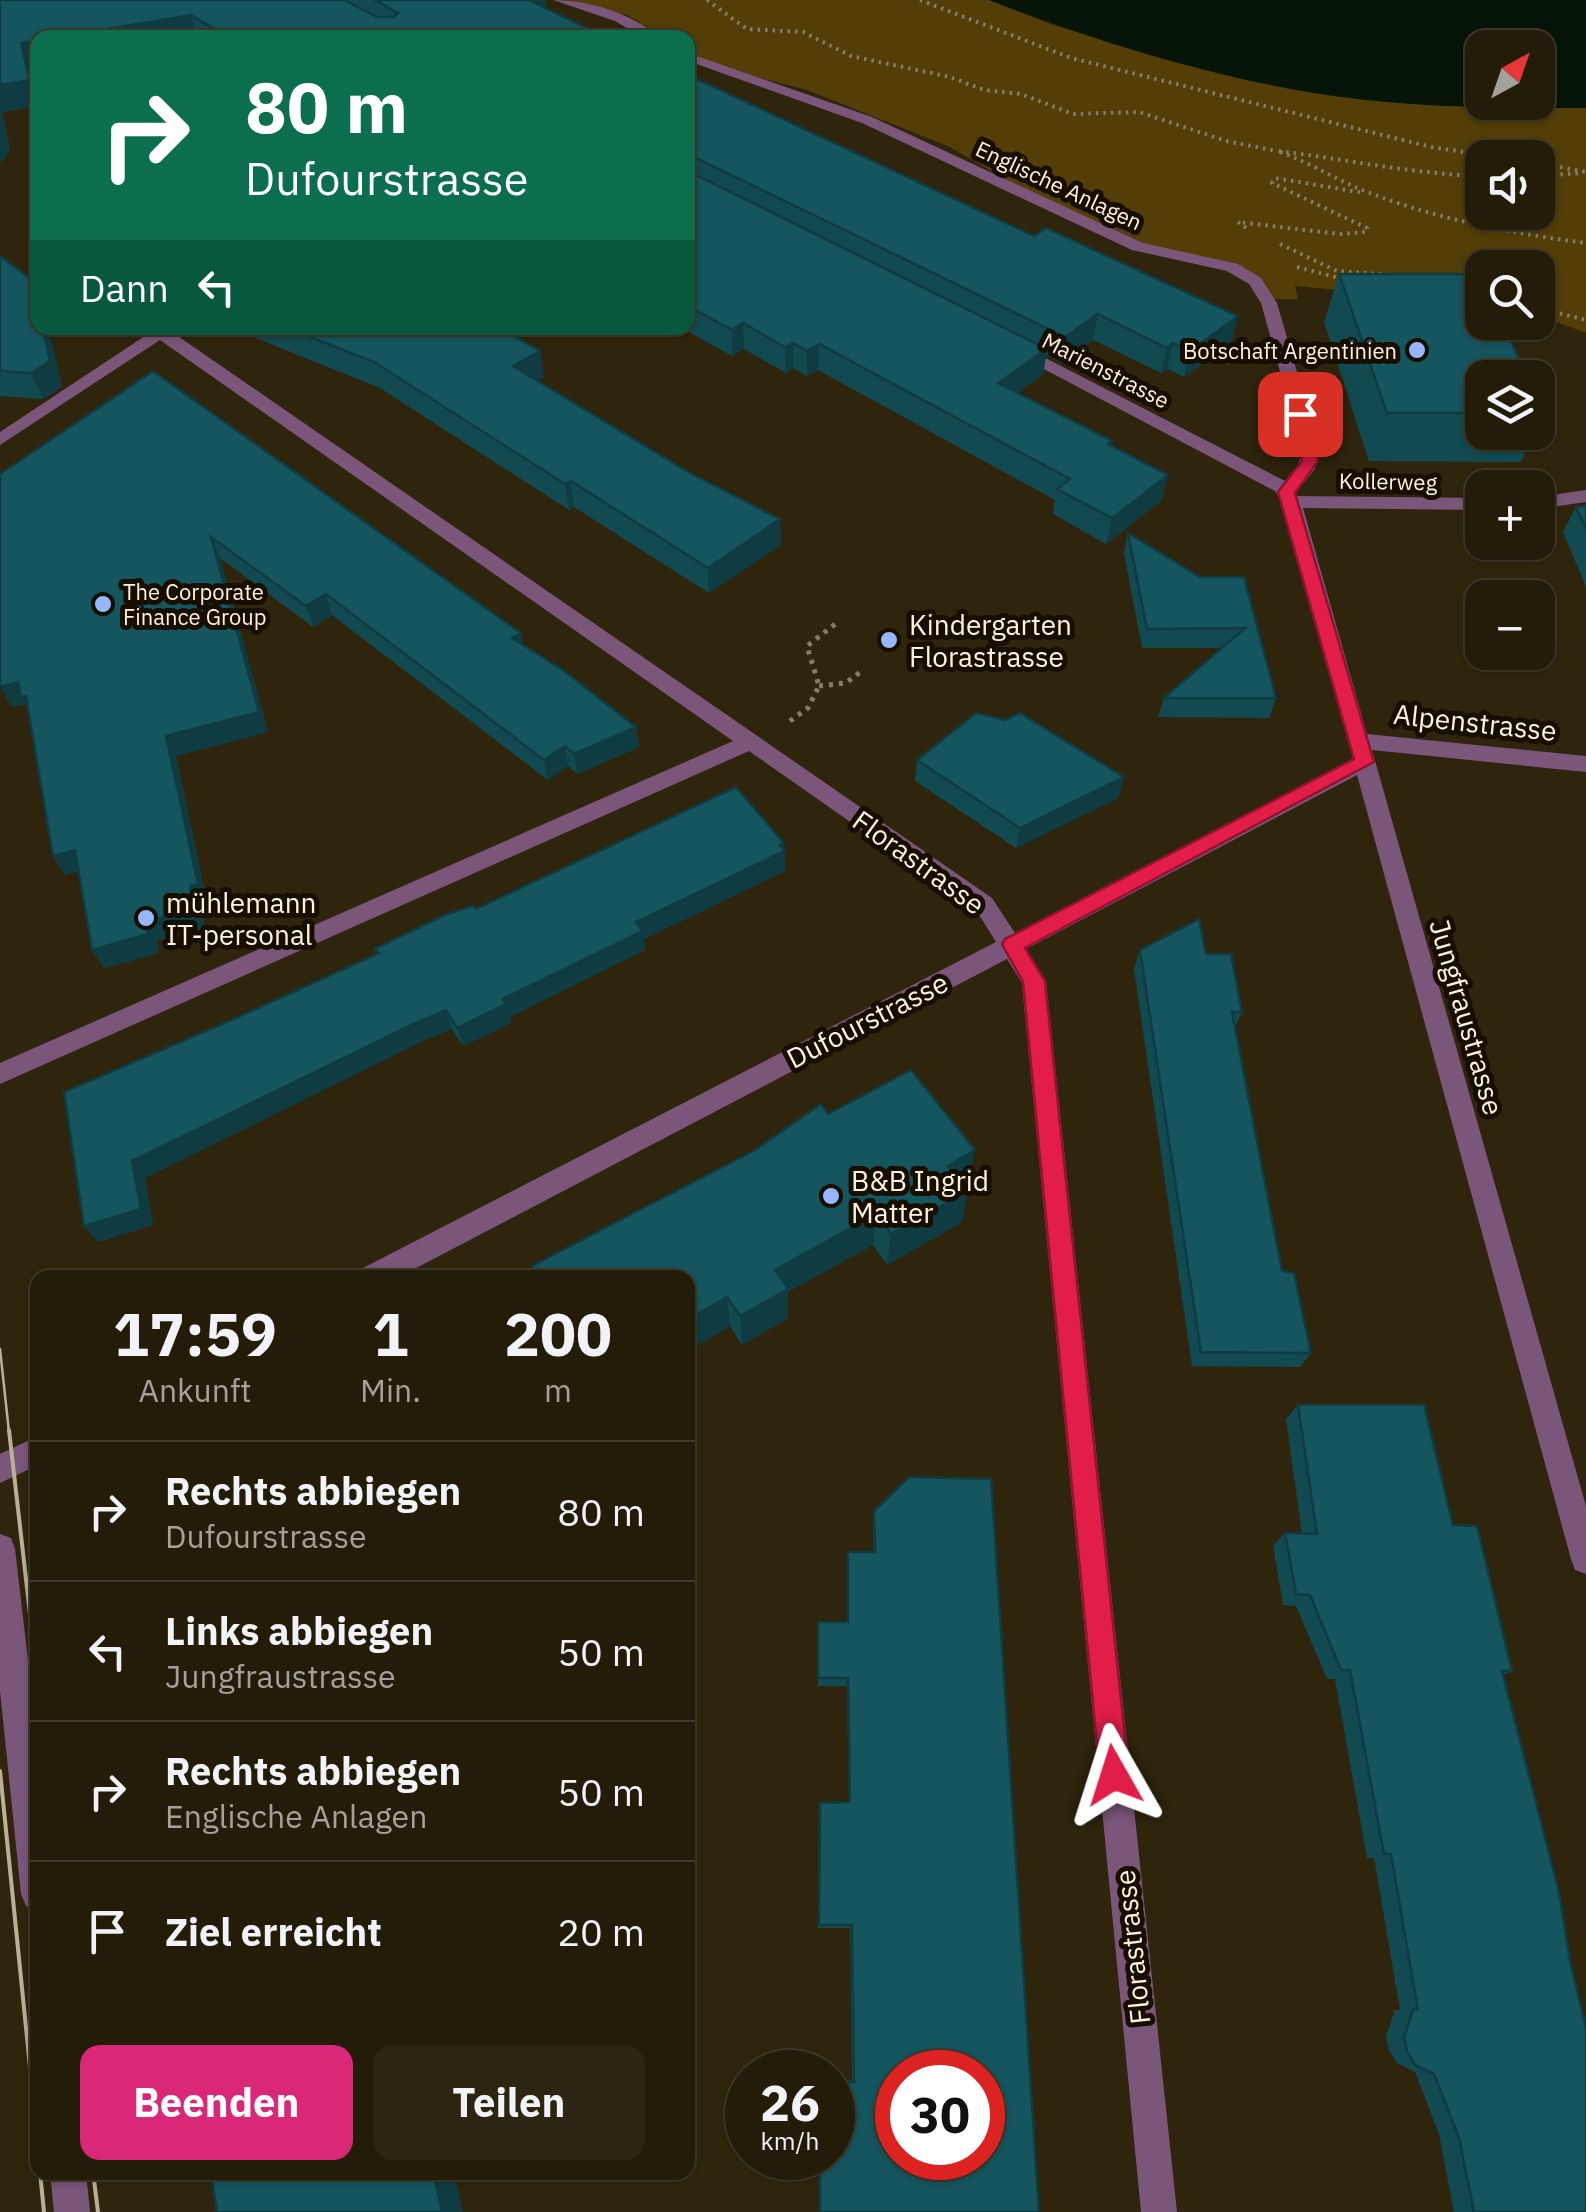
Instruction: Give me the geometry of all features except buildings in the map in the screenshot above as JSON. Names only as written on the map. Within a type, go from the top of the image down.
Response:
[{"type":"street","points":[[560,0],[620,18],[641,30]]},
{"type":"street","points":[[606,28],[620,18]]},
{"type":"street","name":"Englische Anlagen","points":[[695,59],[867,120],[1138,248],[1232,267],[1255,281],[1268,302],[1311,451],[1289,497]]},
{"type":"street","points":[[0,440],[156,335]]},
{"type":"street","name":"Florastrasse","points":[[170,335],[984,904],[1034,981],[1159,2212]]},
{"type":"street","name":"Marienstrasse","points":[[1003,344],[1251,468],[1289,497]]},
{"type":"street","points":[[1555,501],[1586,496]]},
{"type":"street","name":"Kollerweg","points":[[1289,497],[1465,503]]},
{"type":"street","name":"Jungfraustrasse","points":[[1289,497],[1586,1559]]},
{"type":"street","points":[[0,1074],[750,742]]},
{"type":"street","name":"Alpenstrasse","points":[[1362,751],[1586,764]]},
{"type":"street","name":"Dufourstrasse","points":[[385,1270],[1012,944],[1362,751]]},
{"type":"street","points":[[0,1469],[30,1454]]},
{"type":"street","points":[[0,1549],[30,1821]]},
{"type":"street","points":[[69,2180],[72,2212]]},
{"type":"path","points":[[707,0],[746,29],[803,32],[851,56],[950,77],[984,90],[1021,94],[1072,114],[1138,112],[1226,141],[1277,151],[1348,158],[1417,174],[1465,175]]},
{"type":"path","points":[[920,0],[1071,58],[1465,152]]},
{"type":"path","points":[[1277,151],[1319,165],[1374,195]]},
{"type":"path","points":[[1555,166],[1586,172]]},
{"type":"path","points":[[1555,175],[1586,172]]},
{"type":"path","points":[[1261,235],[1238,222],[1339,234],[1367,228],[1272,183],[1275,178],[1374,195],[1518,234],[1586,243]]},
{"type":"path","points":[[1277,243],[1337,271],[1381,273],[1401,280],[1341,279],[1295,267]]},
{"type":"path","points":[[1555,312],[1586,320]]},
{"type":"path","points":[[782,727],[808,708],[819,686],[807,646],[838,622]]},
{"type":"path","points":[[819,686],[846,683],[863,670]]},
{"type":"shaded area","points":[[564,0],[989,0],[1053,25],[1259,83],[1465,102],[1465,120],[1555,120],[1555,108],[1586,108],[1586,333],[1555,321],[1555,250],[1465,250],[1465,301],[1295,286],[1298,299],[1270,299],[1247,273],[1149,251],[1036,197],[950,147],[807,90],[724,69],[695,56],[695,30],[652,30],[627,15]]},
{"type":"shaded area","points":[[989,0],[1586,0],[1586,108],[1555,108],[1555,30],[1465,30],[1465,106],[1357,99],[1263,84],[1124,47]]},
{"type":"tram line","points":[[0,1349],[9,1432]]},
{"type":"tram line","points":[[9,1430],[30,1614]]},
{"type":"tram line","points":[[0,1771],[30,2067]]},
{"type":"tram line","points":[[41,2180],[44,2212]]},
{"type":"tram line","points":[[94,2180],[98,2212]]},
{"type":"place","name":"Botschaft Argentinien","points":[[1417,350]]},
{"type":"place","name":"The Corporate Finance Group","points":[[103,604]]},
{"type":"place","name":"Kindergarten Florastrasse","points":[[889,640]]},
{"type":"place","name":"mühlemann IT-personal","points":[[146,918]]},
{"type":"place","name":"B&B Ingrid Matter","points":[[831,1196]]},
{"type":"route","points":[[1114,1775],[1034,981],[1012,944],[1365,762],[1286,492],[1310,461],[1311,451],[1300,414]]}]
